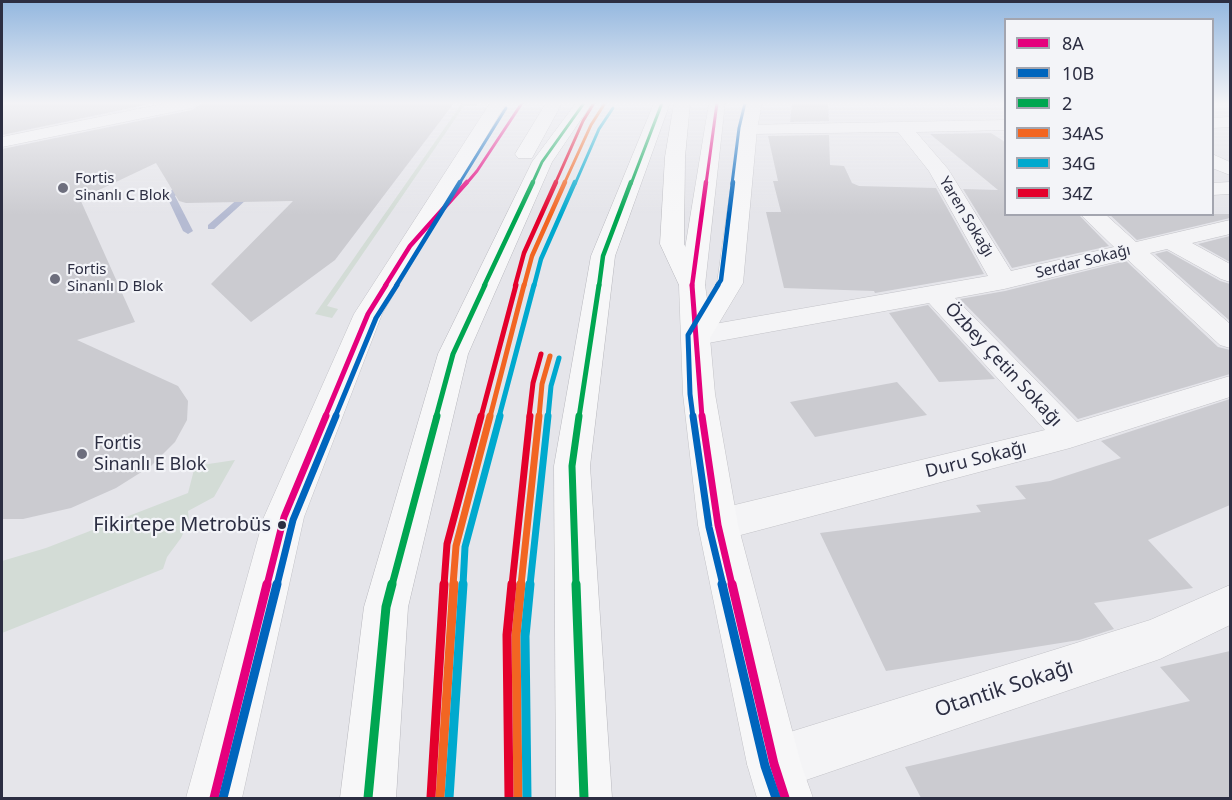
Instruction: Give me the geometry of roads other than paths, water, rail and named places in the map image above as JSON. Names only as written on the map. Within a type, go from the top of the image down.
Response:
[{"type":"main road","points":[[214,798],[284,517],[368,314],[410,246],[477,171],[493,140]]},
{"type":"main road","points":[[368,798],[386,607],[453,354],[518,166],[533,140]]},
{"type":"main road","points":[[453,354],[542,162],[557,140]]},
{"type":"main road","points":[[584,798],[572,466],[603,256],[648,140]]},
{"type":"main road","points":[[678,140],[672,244],[692,285]]},
{"type":"main road","points":[[712,140],[692,285],[699,394],[718,525],[780,781]]},
{"type":"main road","points":[[697,336],[730,283],[747,140]]},
{"type":"street","name":"Yaren Sokağı","points":[[914,140],[938,169],[1004,281]]},
{"type":"street","points":[[1214,161],[1230,169]]},
{"type":"street","points":[[1214,189],[1230,188]]},
{"type":"street","points":[[1092,216],[1230,339]]},
{"type":"street","name":"Serdar Sokağı","points":[[697,336],[1004,281],[1230,227]]},
{"type":"street","points":[[1170,241],[1230,274]]},
{"type":"street","name":"Özbey Çetin Sokağı","points":[[935,293],[1070,436]]},
{"type":"street","name":"Duru Sokağı","points":[[718,525],[1070,436],[1230,386]]},
{"type":"street","name":"Otantik Sokağı","points":[[780,781],[1160,638],[1230,604]]},
{"type":"waterway","points":[[184,184],[170,195],[188,231]]},
{"type":"waterway","points":[[211,227],[252,191]]},
{"type":"place","name":"Fortis Sinanlı C Blok","points":[[63,188]]},
{"type":"place","name":"Fortis Sinanlı D Blok","points":[[55,279]]},
{"type":"place","name":"Fortis Sinanlı E Blok","points":[[82,454]]},
{"type":"place","name":"Fikirtepe Metrobüs","points":[[282,525]]}]
